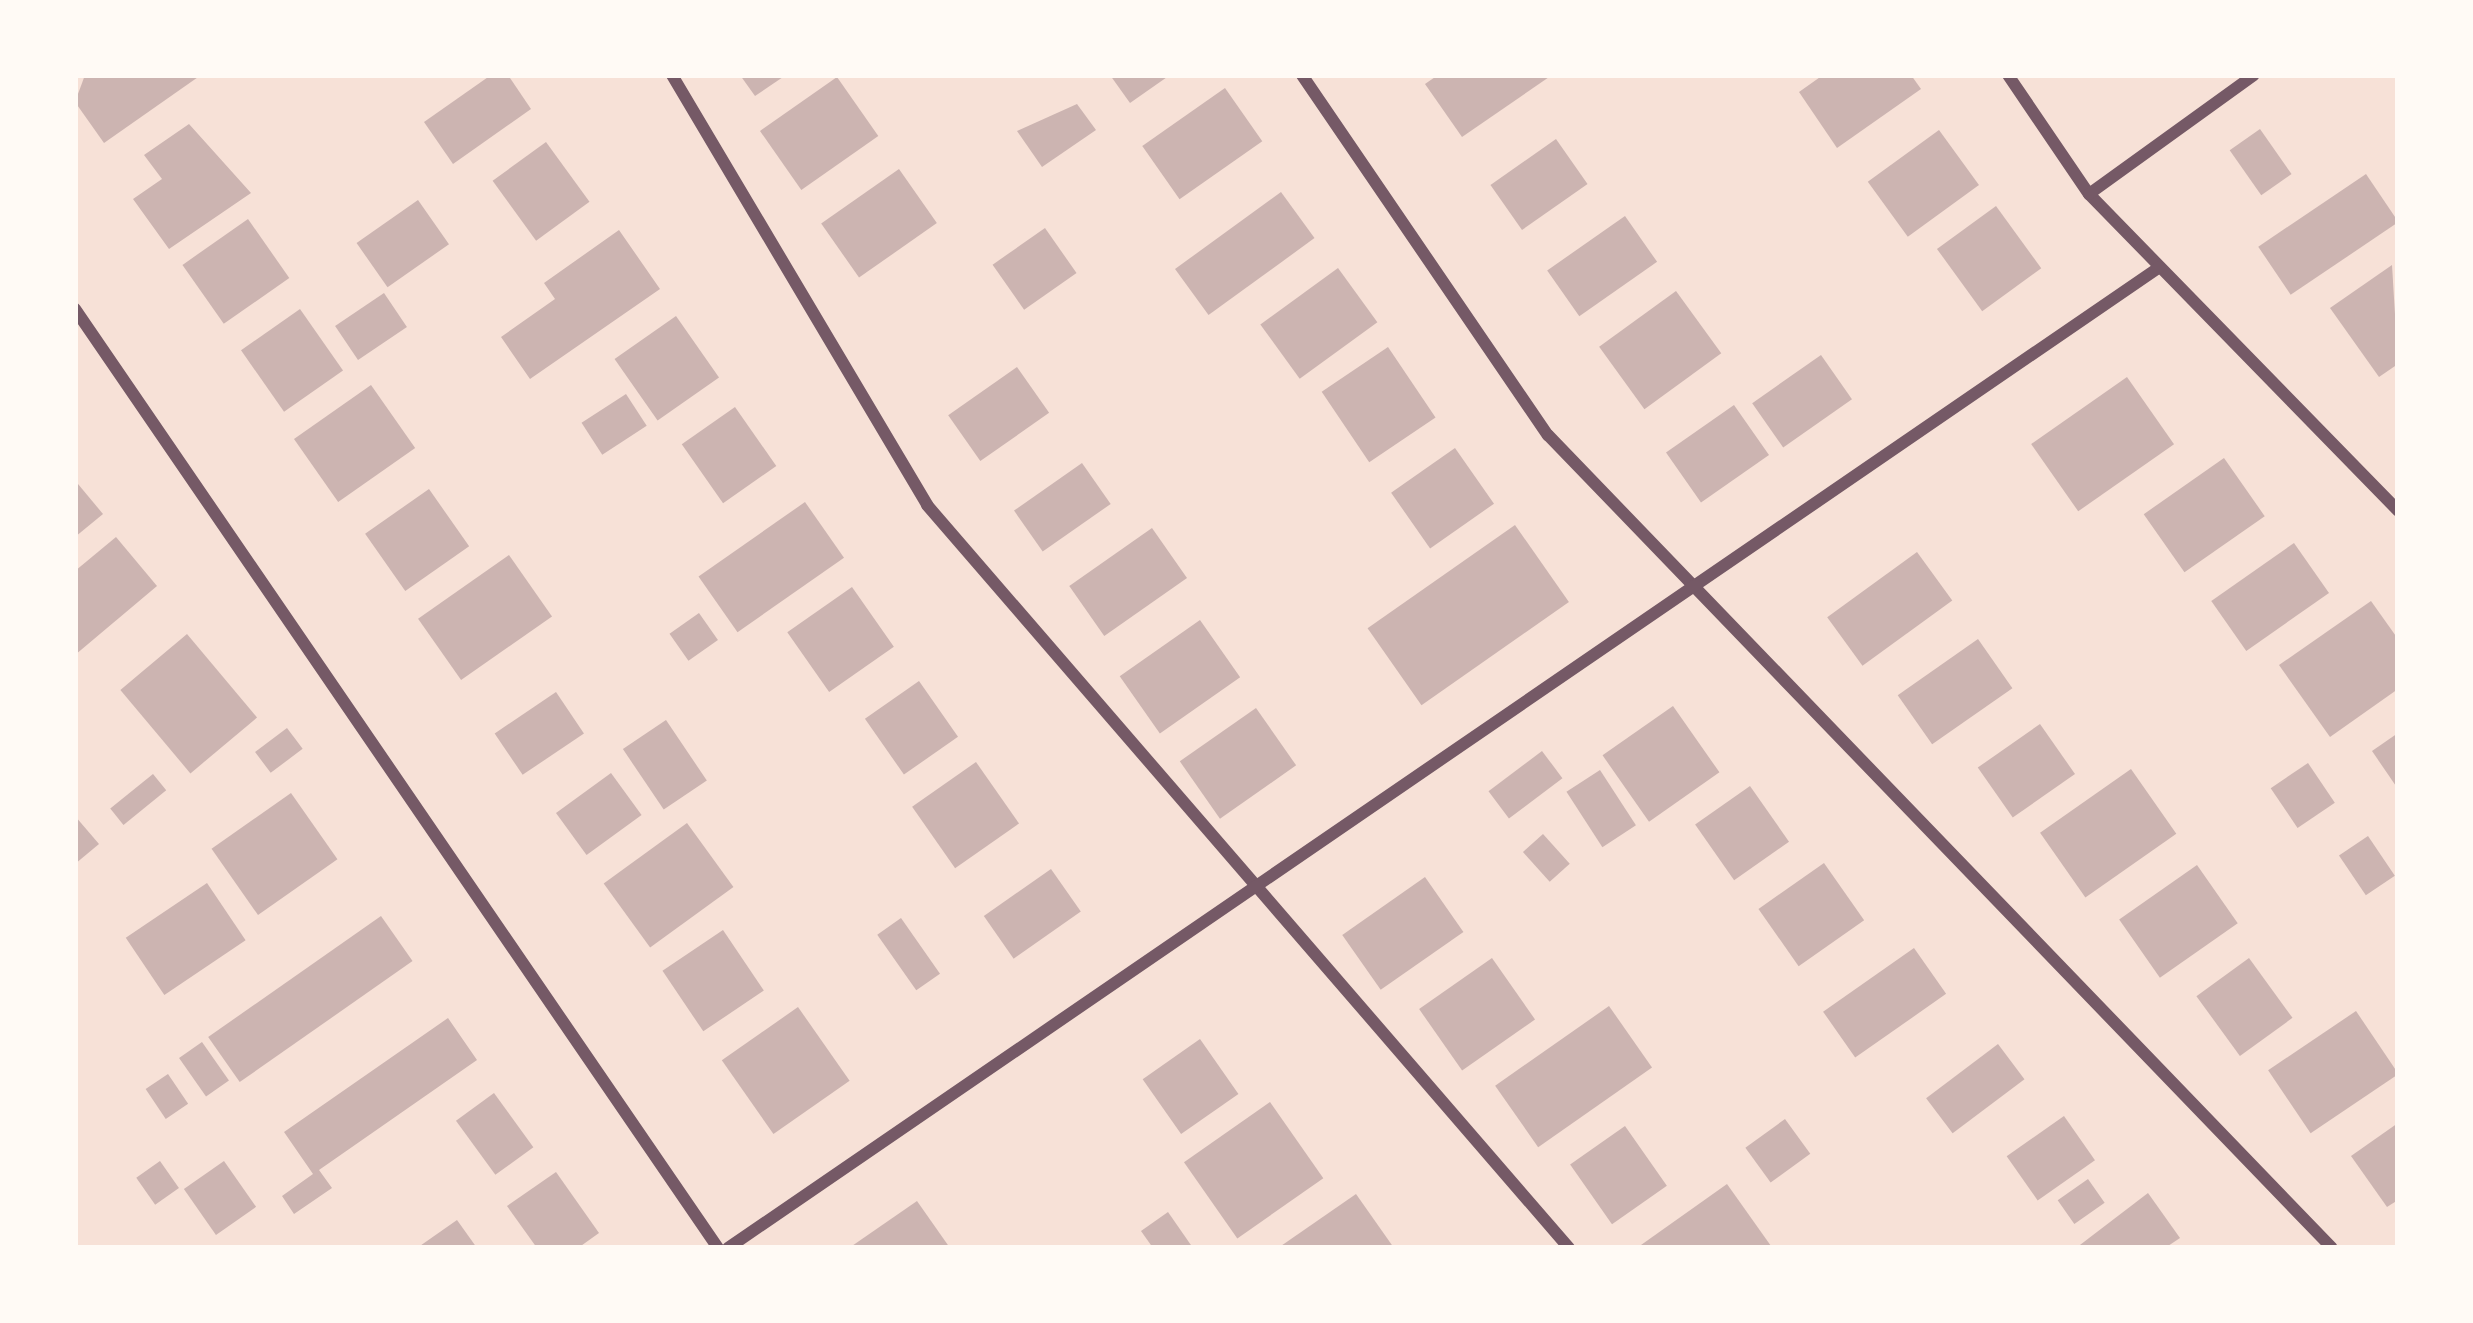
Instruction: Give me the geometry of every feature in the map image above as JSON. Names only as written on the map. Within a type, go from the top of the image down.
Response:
[{"type":"street","points":[[672,75],[927,505],[1570,1248]]},
{"type":"street","points":[[1302,75],[1548,435],[2332,1248]]},
{"type":"street","points":[[2008,75],[2090,194],[2398,511]]},
{"type":"street","points":[[2090,194],[2254,75]]},
{"type":"street","points":[[728,1248],[1689,581],[2158,268]]},
{"type":"street","points":[[75,309],[718,1248]]},
{"type":"building","points":[[85,75],[201,75],[104,143],[75,102]]},
{"type":"building","points":[[491,75],[508,75],[531,109],[453,164],[424,122]]},
{"type":"building","points":[[740,75],[786,75],[755,96]]},
{"type":"building","points":[[1110,75],[1170,75],[1130,103]]},
{"type":"building","points":[[1438,75],[1552,75],[1462,137],[1425,84]]},
{"type":"building","points":[[1823,75],[1911,75],[1921,89],[1837,148],[1799,92]]},
{"type":"building","points":[[837,77],[878,136],[801,190],[760,131]]},
{"type":"building","points":[[1225,88],[1262,141],[1180,199],[1142,146]]},
{"type":"building","points":[[1077,104],[1096,130],[1042,167],[1017,131]]},
{"type":"building","points":[[189,124],[251,193],[169,249],[133,199],[162,179],[144,155]]},
{"type":"building","points":[[2260,129],[2292,174],[2261,195],[2230,150]]},
{"type":"building","points":[[1939,130],[1979,185],[1908,237],[1868,182]]},
{"type":"building","points":[[1556,139],[1588,184],[1522,230],[1490,185]]},
{"type":"building","points":[[546,142],[589,202],[536,241],[493,181]]},
{"type":"building","points":[[899,169],[937,223],[859,278],[821,223]]},
{"type":"building","points":[[2366,174],[2398,222],[2291,295],[2258,247]]},
{"type":"building","points":[[1281,192],[1315,238],[1209,315],[1175,269]]},
{"type":"building","points":[[418,200],[449,244],[388,287],[357,243]]},
{"type":"building","points":[[1996,206],[2041,268],[1982,311],[1937,249]]},
{"type":"building","points":[[1625,216],[1657,262],[1579,316],[1547,270]]},
{"type":"building","points":[[248,219],[289,278],[224,324],[182,265]]},
{"type":"building","points":[[1045,228],[1077,273],[1024,310],[993,265]]},
{"type":"building","points":[[619,230],[660,289],[530,379],[501,337],[555,299],[544,283]]},
{"type":"building","points":[[2392,265],[2398,364],[2379,377],[2330,308]]},
{"type":"building","points":[[1338,268],[1377,322],[1300,379],[1260,324]]},
{"type":"building","points":[[1676,291],[1721,353],[1644,409],[1599,347]]},
{"type":"building","points":[[384,293],[407,327],[358,360],[335,326]]},
{"type":"building","points":[[300,309],[343,370],[284,412],[241,350]]},
{"type":"building","points":[[676,316],[719,377],[658,420],[615,359]]},
{"type":"building","points":[[1388,347],[1436,417],[1369,462],[1322,392]]},
{"type":"building","points":[[1821,355],[1852,399],[1783,447],[1752,403]]},
{"type":"building","points":[[1017,367],[1049,413],[980,461],[948,415]]},
{"type":"building","points":[[2127,377],[2174,444],[2078,511],[2031,444]]},
{"type":"building","points":[[371,385],[415,448],[338,502],[294,439]]},
{"type":"building","points":[[626,394],[647,426],[602,455],[582,423]]},
{"type":"building","points":[[1734,405],[1769,455],[1701,503],[1666,453]]},
{"type":"building","points":[[735,407],[776,466],[723,503],[682,444]]},
{"type":"building","points":[[1455,448],[1494,504],[1430,548],[1391,493]]},
{"type":"building","points":[[2224,458],[2265,516],[2184,572],[2144,514]]},
{"type":"building","points":[[1082,463],[1111,504],[1043,552],[1014,511]]},
{"type":"building","points":[[75,486],[103,514],[75,537]]},
{"type":"building","points":[[429,489],[469,546],[405,591],[365,534]]},
{"type":"building","points":[[805,502],[844,558],[738,632],[699,577]]},
{"type":"building","points":[[1515,525],[1569,602],[1421,705],[1368,628]]},
{"type":"building","points":[[1152,528],[1187,578],[1104,636],[1069,586]]},
{"type":"building","points":[[116,537],[157,586],[75,655],[75,571]]},
{"type":"building","points":[[2294,543],[2329,593],[2246,651],[2211,601]]},
{"type":"building","points":[[1917,552],[1952,601],[1862,666],[1827,617]]},
{"type":"building","points":[[509,555],[552,616],[461,680],[418,619]]},
{"type":"building","points":[[852,587],[894,647],[829,692],[787,632]]},
{"type":"building","points":[[2371,601],[2398,639],[2398,689],[2330,737],[2279,665]]},
{"type":"building","points":[[699,613],[718,640],[688,661],[670,634]]},
{"type":"building","points":[[1200,620],[1240,677],[1160,734],[1120,676]]},
{"type":"building","points":[[187,634],[257,717],[190,773],[120,690]]},
{"type":"building","points":[[1978,639],[2012,688],[1932,744],[1898,695]]},
{"type":"building","points":[[919,681],[958,737],[904,775],[865,719]]},
{"type":"building","points":[[556,692],[584,733],[523,775],[495,733]]},
{"type":"building","points":[[1673,706],[1719,772],[1649,822],[1603,755]]},
{"type":"building","points":[[1256,708],[1296,765],[1220,819],[1180,761]]},
{"type":"building","points":[[666,720],[707,781],[664,810],[623,749]]},
{"type":"building","points":[[2040,724],[2075,774],[2013,818],[1978,768]]},
{"type":"building","points":[[287,728],[303,749],[271,773],[255,752]]},
{"type":"building","points":[[2398,733],[2398,789],[2372,751]]},
{"type":"building","points":[[1542,751],[1562,778],[1509,818],[1488,791]]},
{"type":"building","points":[[976,762],[1019,823],[955,868],[912,807]]},
{"type":"building","points":[[2308,763],[2335,803],[2298,828],[2271,788]]},
{"type":"building","points":[[2131,769],[2176,834],[2085,897],[2040,833]]},
{"type":"building","points":[[1600,770],[1636,825],[1602,847],[1566,792]]},
{"type":"building","points":[[611,773],[642,815],[587,855],[556,813]]},
{"type":"building","points":[[153,774],[166,790],[123,825],[110,809]]},
{"type":"building","points":[[1750,786],[1789,842],[1734,880],[1695,824]]},
{"type":"building","points":[[291,793],[337,859],[258,915],[212,849]]},
{"type":"building","points":[[75,816],[99,844],[75,864]]},
{"type":"building","points":[[687,823],[733,887],[650,947],[604,884]]},
{"type":"building","points":[[1543,834],[1570,864],[1550,882],[1523,852]]},
{"type":"building","points":[[2368,836],[2395,876],[2366,895],[2339,856]]},
{"type":"building","points":[[1824,863],[1864,920],[1799,966],[1758,909]]},
{"type":"building","points":[[2197,865],[2238,923],[2160,978],[2119,919]]},
{"type":"building","points":[[1051,869],[1081,912],[1014,959],[984,916]]},
{"type":"building","points":[[1425,877],[1463,932],[1381,990],[1342,935]]},
{"type":"building","points":[[207,883],[246,940],[164,995],[126,938]]},
{"type":"building","points":[[381,916],[413,961],[240,1082],[208,1037]]},
{"type":"building","points":[[901,918],[940,974],[916,990],[877,935]]},
{"type":"building","points":[[723,930],[764,991],[703,1031],[662,971]]},
{"type":"building","points":[[1914,948],[1946,994],[1855,1058],[1823,1012]]},
{"type":"building","points":[[1492,958],[1535,1019],[1462,1070],[1419,1009]]},
{"type":"building","points":[[2249,958],[2292,1018],[2240,1056],[2196,996]]},
{"type":"building","points":[[1609,1006],[1652,1067],[1538,1147],[1495,1086]]},
{"type":"building","points":[[798,1007],[850,1081],[773,1134],[722,1060]]},
{"type":"building","points":[[2356,1011],[2398,1074],[2311,1133],[2268,1070]]},
{"type":"building","points":[[448,1018],[477,1060],[319,1170],[332,1188],[294,1214],[282,1196],[313,1174],[284,1132]]},
{"type":"building","points":[[1200,1039],[1238,1094],[1181,1134],[1143,1079]]},
{"type":"building","points":[[202,1042],[229,1081],[206,1097],[179,1058]]},
{"type":"building","points":[[1998,1044],[2024,1079],[1953,1133],[1926,1098]]},
{"type":"building","points":[[168,1074],[188,1104],[166,1119],[146,1089]]},
{"type":"building","points":[[494,1093],[533,1147],[495,1175],[456,1121]]},
{"type":"building","points":[[1270,1102],[1323,1178],[1237,1238],[1184,1162]]},
{"type":"building","points":[[2064,1116],[2095,1160],[2038,1200],[2007,1156]]},
{"type":"building","points":[[1785,1119],[1810,1154],[1771,1183],[1745,1148]]},
{"type":"building","points":[[2398,1123],[2398,1200],[2387,1207],[2351,1156]]},
{"type":"building","points":[[1625,1126],[1667,1186],[1612,1224],[1570,1164]]},
{"type":"building","points":[[160,1161],[179,1188],[155,1205],[136,1178]]},
{"type":"building","points":[[224,1161],[256,1207],[216,1235],[184,1189]]},
{"type":"building","points":[[556,1172],[599,1233],[578,1248],[537,1248],[507,1206]]},
{"type":"building","points":[[2088,1179],[2105,1203],[2074,1224],[2058,1200]]},
{"type":"building","points":[[1727,1184],[1771,1246],[1643,1248],[1641,1245]]},
{"type":"building","points":[[2148,1193],[2180,1238],[2165,1248],[2076,1248]]},
{"type":"building","points":[[1356,1194],[1394,1248],[1278,1248]]},
{"type":"building","points":[[917,1201],[950,1248],[849,1248]]},
{"type":"building","points":[[1168,1212],[1193,1248],[1153,1248],[1141,1231]]},
{"type":"building","points":[[457,1220],[477,1248],[417,1248]]}]
